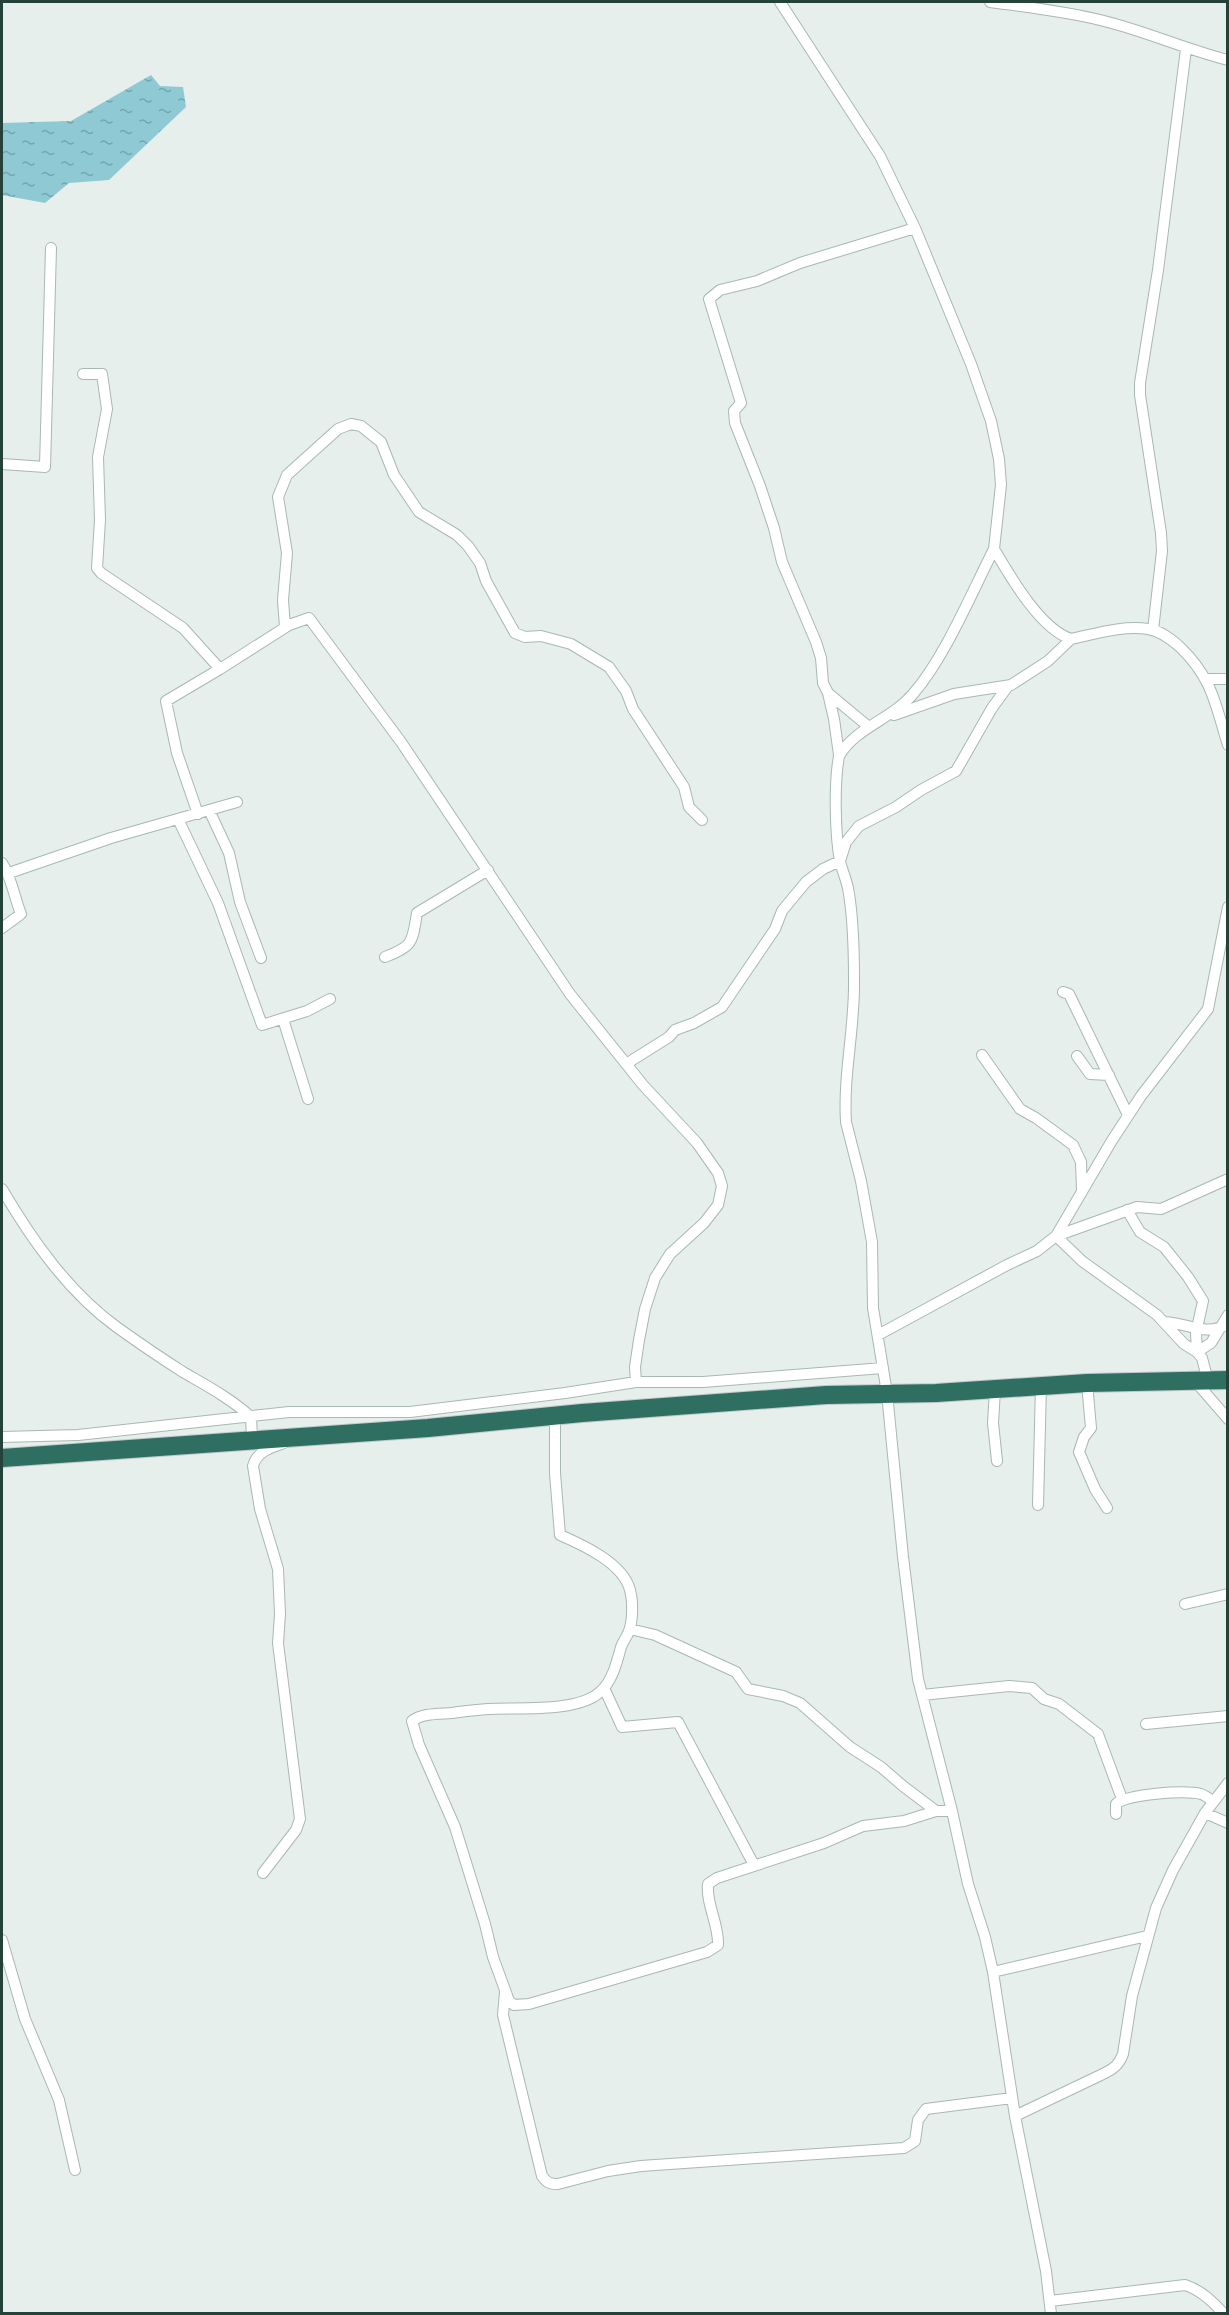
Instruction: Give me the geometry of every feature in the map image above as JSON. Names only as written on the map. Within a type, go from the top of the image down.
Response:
[{"type":"highway","points":[[2,1458],[428,1428],[826,1395],[995,1390],[1087,1383],[1227,1380]]},
{"type":"street","points":[[780,2],[871,141],[915,228],[970,363],[991,421],[999,459],[1001,485],[994,549],[929,672],[911,696],[849,743],[839,756]]},
{"type":"street","points":[[990,2],[1028,6],[1100,20],[1186,49],[1227,60]]},
{"type":"street","points":[[1153,630],[1162,550],[1140,383],[1158,270],[1186,49]]},
{"type":"street","points":[[915,228],[800,263],[757,282],[720,290],[708,299],[741,403],[734,411],[735,423],[760,486],[787,576],[816,642],[821,658],[823,683],[828,693],[834,719],[839,756],[837,819],[840,861],[848,888],[854,980],[850,1058],[846,1076],[846,1122],[861,1180],[872,1242],[871,1291],[887,1393],[903,1557],[922,1695],[968,1884],[985,1937],[993,1972],[1012,2098],[1046,2271],[1051,2313]]},
{"type":"street","points":[[2,464],[45,466],[51,248]]},
{"type":"street","points":[[83,374],[102,374],[107,409],[98,457],[97,568],[101,573],[183,628],[220,669]]},
{"type":"street","points":[[285,627],[283,600],[287,553],[278,496],[280,488],[287,475],[338,429],[351,424],[361,426],[381,442],[394,475],[419,512],[457,535],[468,546],[480,563],[486,581],[515,633],[525,637],[541,636],[571,644],[609,667],[626,691],[633,709],[684,787],[689,807],[702,820]]},
{"type":"street","points":[[994,549],[1045,621],[1059,634],[1071,639]]},
{"type":"street","points":[[261,958],[240,902],[229,853],[203,812],[177,753],[166,701],[285,627],[309,618],[315,623],[401,742],[570,994],[627,1064],[697,1143],[718,1173],[722,1186],[722,1197],[718,1205],[704,1223],[670,1254],[655,1278],[645,1309],[639,1340],[635,1367],[636,1382]]},
{"type":"street","points":[[885,717],[954,694],[1008,686],[1036,670],[1071,639],[1131,628],[1153,630],[1165,635],[1196,664],[1213,693],[1227,745]]},
{"type":"street","points":[[1206,679],[1227,679]]},
{"type":"street","points":[[627,1064],[669,1037],[675,1030],[694,1023],[722,1007],[775,929],[782,911],[807,882],[823,869],[840,861],[846,842],[859,826],[956,771],[992,708],[1008,686]]},
{"type":"street","points":[[828,693],[870,727]]},
{"type":"street","points":[[9,873],[80,848],[237,802]]},
{"type":"street","points":[[178,819],[218,903],[262,1025],[307,1011],[330,999]]},
{"type":"street","points":[[2,863],[9,873],[12,890],[21,914],[2,928]]},
{"type":"street","points":[[385,957],[406,949],[413,937],[417,913],[488,870]]},
{"type":"street","points":[[1056,1236],[1128,1115],[1161,1067],[1208,1009],[1227,907]]},
{"type":"street","points":[[1063,992],[1069,994],[1128,1115]]},
{"type":"street","points":[[283,1019],[308,1099]]},
{"type":"street","points":[[982,1055],[1020,1109],[1074,1145],[1081,1162],[1082,1190]]},
{"type":"street","points":[[1077,1056],[1090,1074],[1108,1075]]},
{"type":"street","points":[[878,1335],[1037,1251],[1056,1236],[1137,1207],[1161,1209],[1227,1179]]},
{"type":"street","points":[[2,1189],[36,1243],[79,1293],[105,1318],[181,1371],[218,1391],[251,1417],[252,1439]]},
{"type":"street","points":[[1127,1210],[1140,1232],[1164,1247],[1188,1277],[1203,1301],[1196,1330],[1197,1352]]},
{"type":"street","points":[[1056,1236],[1082,1261],[1165,1322],[1184,1344],[1197,1352],[1202,1358],[1201,1381],[1227,1419]]},
{"type":"street","points":[[1197,1352],[1211,1343],[1223,1327],[1227,1315]]},
{"type":"street","points":[[1165,1322],[1185,1325],[1196,1330],[1223,1327]]},
{"type":"street","points":[[2,1437],[78,1435],[289,1412],[410,1412],[636,1382],[703,1382],[883,1368]]},
{"type":"street","points":[[1087,1383],[1091,1428],[1084,1437],[1079,1452],[1095,1489],[1107,1508]]},
{"type":"street","points":[[1038,1505],[1041,1385]]},
{"type":"street","points":[[995,1390],[993,1423],[997,1461]]},
{"type":"street","points":[[555,1416],[555,1473],[560,1535],[586,1546],[622,1573],[632,1594],[630,1629],[623,1642],[615,1669],[604,1689],[594,1697],[552,1708],[487,1709],[423,1716],[412,1721],[419,1745],[458,1834],[485,1924],[492,1957],[509,2001],[514,2005],[529,2004],[707,1952],[718,1945],[718,1935],[707,1892],[708,1884],[717,1878],[824,1843],[863,1826],[903,1821],[936,1811],[952,1811]]},
{"type":"street","points":[[263,1873],[296,1830],[300,1819],[278,1643],[280,1614],[278,1569],[260,1509],[253,1466],[262,1452],[298,1436]]},
{"type":"street","points":[[1185,1604],[1227,1594]]},
{"type":"street","points":[[630,1629],[655,1635],[736,1672],[748,1689],[783,1696],[800,1703],[850,1747],[881,1767],[936,1811]]},
{"type":"street","points":[[922,1695],[1009,1686],[1032,1688],[1044,1699],[1059,1704],[1098,1734],[1122,1799]]},
{"type":"street","points":[[604,1689],[622,1727],[678,1722],[754,1865]]},
{"type":"street","points":[[1146,1724],[1227,1716]]},
{"type":"street","points":[[1015,2115],[1116,2068],[1123,2054],[1132,1996],[1148,1936],[1165,1888],[1205,1813],[1227,1783]]},
{"type":"street","points":[[1116,1814],[1116,1804],[1122,1799],[1177,1793],[1201,1794],[1213,1801]]},
{"type":"street","points":[[1205,1813],[1227,1823]]},
{"type":"street","points":[[993,1972],[1148,1936]]},
{"type":"street","points":[[2,1940],[25,2019],[59,2100],[75,2170]]},
{"type":"street","points":[[505,1992],[503,2015],[510,2047],[542,2176],[547,2183],[551,2184],[641,2166],[904,2148],[915,2141],[918,2120],[926,2109],[1012,2098]]},
{"type":"street","points":[[1050,2301],[1185,2285],[1211,2300],[1224,2313]]},
{"type":"water","points":[[151,75],[160,86],[183,87],[186,107],[109,180],[69,183],[45,203],[2,195],[2,123],[71,121]]}]
